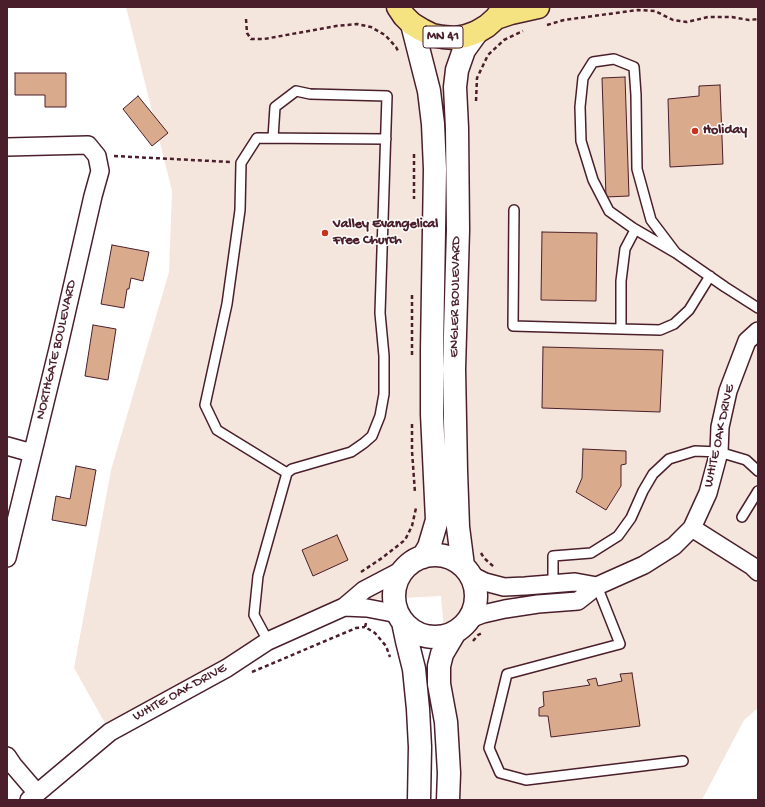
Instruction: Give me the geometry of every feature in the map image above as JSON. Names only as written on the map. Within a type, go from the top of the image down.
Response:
[{"type":"main road","name":"MN 41","points":[[398,7],[412,24],[432,35],[443,38],[455,38],[477,32],[487,26],[500,13],[542,16]]},
{"type":"main road","name":"ENGLER BOULEVARD","points":[[412,24],[429,91],[433,124],[435,169],[432,414],[437,520],[429,547],[414,562]]},
{"type":"main road","name":"ENGLER BOULEVARD","points":[[466,570],[458,527],[456,463],[454,369],[458,206],[458,128],[455,87],[457,70],[464,50],[477,32]]},
{"type":"main road","points":[[418,800],[420,747],[414,669],[401,618],[395,605],[394,595],[399,576],[414,562],[434,555],[444,556],[454,560],[466,570],[474,584],[475,594],[475,605],[472,613],[461,626],[442,654],[440,666],[439,684],[446,722],[449,773],[448,800]]},
{"type":"main road","points":[[401,618],[410,628],[428,636],[447,635],[461,626]]},
{"type":"street","points":[[7,147],[93,150]]},
{"type":"street","name":"NORTHGATE BOULEVARD","points":[[7,558],[100,171],[93,150]]},
{"type":"street","name":"WHITE OAK DRIVE","points":[[461,626],[483,614],[505,609],[578,600],[597,586],[644,565],[674,546],[692,528],[708,493],[718,452],[720,427],[728,391],[747,341],[758,331]]},
{"type":"street","points":[[7,446],[32,453]]},
{"type":"street","points":[[692,528],[752,566],[758,572]]},
{"type":"street","name":"WHITE OAK DRIVE","points":[[33,797],[110,732],[227,668],[268,641],[344,607],[364,590],[414,562]]},
{"type":"street","points":[[466,570],[485,582],[504,587],[575,582],[597,586]]},
{"type":"street","name":"WHITE OAK DRIVE","points":[[344,607],[367,608],[401,618]]},
{"type":"street","points":[[7,756],[33,797]]},
{"type":"lane","points":[[676,252],[651,220],[637,170],[634,67],[614,59],[593,62],[583,78],[580,107],[581,141],[593,180],[609,210],[636,230],[676,252],[758,308]]},
{"type":"lane","points":[[268,641],[254,615],[258,576],[287,473],[292,469],[351,452],[364,444],[372,436],[380,416],[384,394],[384,356],[380,313],[387,96],[310,94],[296,91],[275,107],[273,138]]},
{"type":"lane","points":[[287,473],[217,430],[205,405],[227,304],[240,210],[241,163],[258,138],[386,139]]},
{"type":"lane","points":[[514,210],[513,326],[660,330],[674,324],[689,310],[710,276]]},
{"type":"lane","points":[[621,329],[621,281],[625,249],[636,230]]},
{"type":"lane","points":[[553,584],[554,556],[591,553],[618,536],[631,518],[643,491],[653,474],[668,459],[695,451],[718,452],[746,460],[758,471]]},
{"type":"lane","points":[[742,517],[758,491]]},
{"type":"lane","points":[[597,586],[620,644],[507,674],[489,748],[500,773],[526,780],[683,761]]},
{"type":"path","points":[[542,16],[564,20],[638,10],[655,12],[673,20],[687,22],[708,17],[732,17],[749,20],[758,19]]},
{"type":"path","points":[[476,105],[477,78],[488,55],[504,40],[529,29]]},
{"type":"path","points":[[93,150],[241,163]]},
{"type":"shaded area","points":[[126,7],[758,7],[758,708],[744,720],[702,800],[459,800],[441,596],[363,600],[110,732],[74,668],[111,470],[169,272],[172,191]]},
{"type":"building","points":[[15,73],[66,73],[66,107],[45,107],[45,95],[15,95]]},
{"type":"building","points":[[625,77],[629,196],[606,197],[602,78]]},
{"type":"building","name":"Holiday","points":[[720,85],[723,164],[670,167],[668,99],[699,96],[699,86]]},
{"type":"building","points":[[138,96],[168,133],[152,146],[123,109]]},
{"type":"building","points":[[542,232],[597,233],[596,301],[541,300]]},
{"type":"building","points":[[112,245],[149,252],[143,281],[131,278],[129,289],[127,289],[124,308],[101,304]]},
{"type":"building","points":[[93,325],[116,329],[108,380],[85,376]]},
{"type":"building","points":[[543,347],[663,350],[660,412],[542,408]]},
{"type":"building","points":[[583,449],[626,451],[626,464],[621,465],[621,486],[606,510],[576,492],[582,478]]},
{"type":"building","points":[[76,466],[96,470],[86,526],[52,520],[56,496],[70,499]]},
{"type":"building","points":[[337,535],[348,560],[313,576],[302,550]]},
{"type":"building","points":[[632,673],[640,726],[551,737],[548,716],[539,716],[539,708],[544,706],[543,692],[590,685],[587,680],[596,678],[598,686],[622,681],[620,674]]},
{"type":"place","name":"Holiday","points":[[695,131]]},
{"type":"place","name":"Valley Evangelical Free Church","points":[[325,233]]}]
